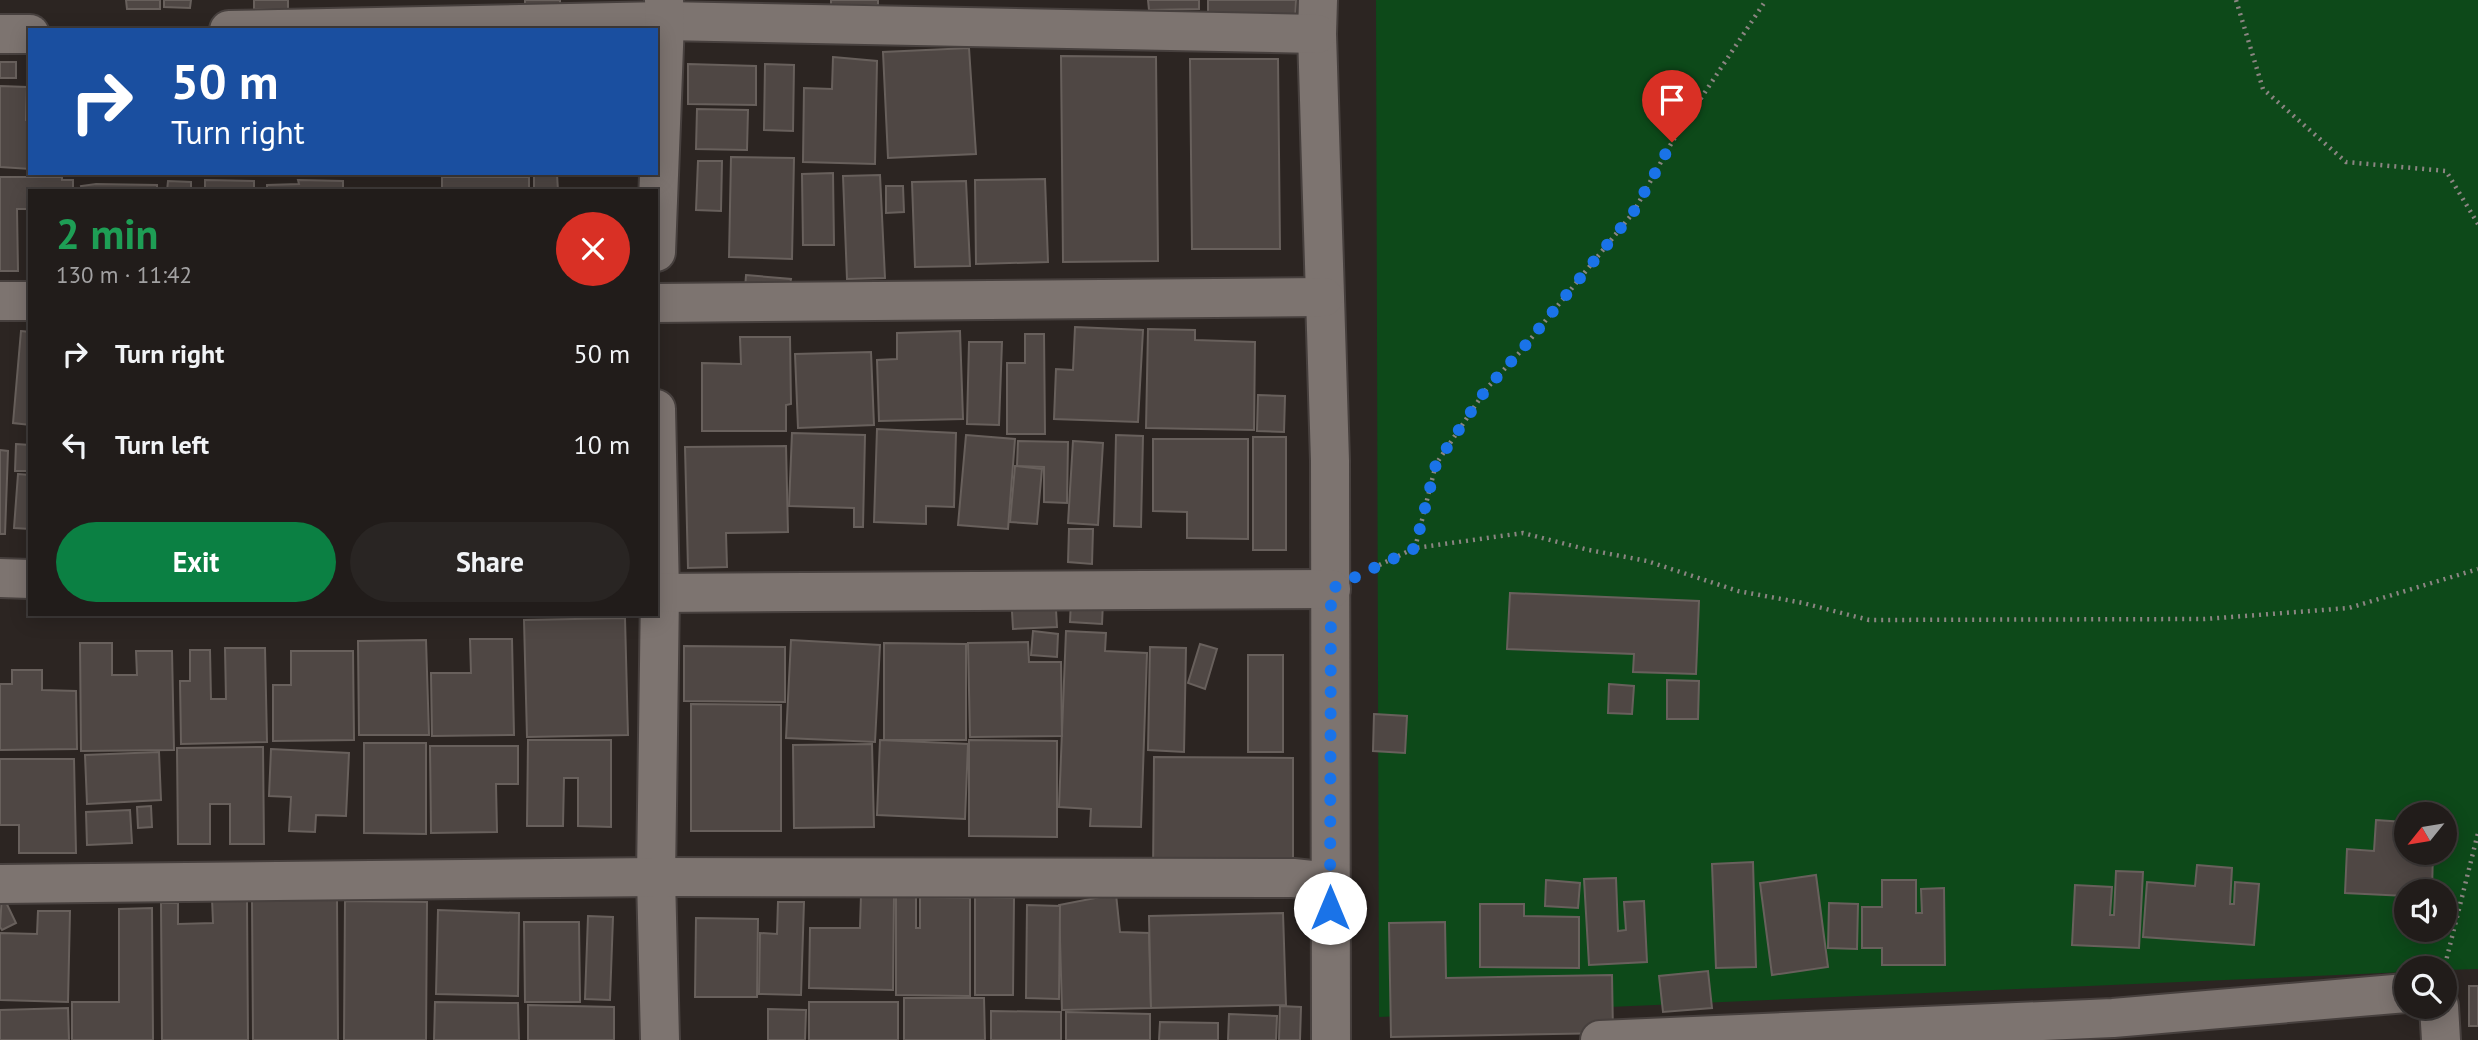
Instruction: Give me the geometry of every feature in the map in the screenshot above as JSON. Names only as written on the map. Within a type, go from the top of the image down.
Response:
[{"type":"street","points":[[658,198],[665,11]]},
{"type":"street","points":[[275,28],[665,11],[1317,17],[1330,461],[1331,1040]]},
{"type":"street","points":[[0,34],[28,34]]},
{"type":"street","points":[[658,303],[1324,297]]},
{"type":"street","points":[[0,300],[28,301]]},
{"type":"street","points":[[0,578],[28,579]]},
{"type":"street","points":[[658,593],[1331,589]]},
{"type":"street","points":[[658,616],[656,877],[660,1040]]},
{"type":"street","points":[[0,884],[656,877],[1293,878],[1330,882]]},
{"type":"street","points":[[1600,1040],[2113,1029],[2394,994]]},
{"type":"street","points":[[2440,1019],[2441,1040]]},
{"type":"path","points":[[1415,548],[1436,464],[1487,388],[1520,352],[1633,213],[1672,142],[1766,0]]},
{"type":"path","points":[[2236,0],[2263,89],[2346,162],[2446,171],[2478,224]]},
{"type":"path","points":[[1331,589],[1415,548],[1523,533],[1647,561],[1738,592],[1803,603],[1869,620],[2205,619],[2349,608],[2478,569]]},
{"type":"path","points":[[2447,956],[2478,833]]},
{"type":"green space","points":[[1376,0],[2478,0],[2478,969],[2457,970],[2457,956],[2394,956],[2394,973],[1379,1017]]},
{"type":"building","points":[[126,0],[160,0],[160,9],[127,9]]},
{"type":"building","points":[[164,0],[191,0],[190,8],[164,7]]},
{"type":"building","points":[[254,0],[288,0],[288,10],[254,9]]},
{"type":"building","points":[[525,0],[560,0],[560,7],[525,7]]},
{"type":"building","points":[[831,0],[878,0],[878,5],[831,5]]},
{"type":"building","points":[[1148,0],[1199,0],[1199,9],[1149,10]]},
{"type":"building","points":[[1208,0],[1296,0],[1295,21],[1208,21]]},
{"type":"building","points":[[969,48],[976,154],[888,158],[883,52]]},
{"type":"building","points":[[1061,56],[1156,57],[1158,261],[1063,262]]},
{"type":"building","points":[[833,57],[877,61],[875,164],[803,162],[804,88],[832,89]]},
{"type":"building","points":[[1190,59],[1278,59],[1280,249],[1192,249]]},
{"type":"building","points":[[0,62],[16,62],[16,78],[0,78]]},
{"type":"building","points":[[688,64],[756,66],[756,105],[688,104]]},
{"type":"building","points":[[765,64],[794,65],[793,131],[764,130]]},
{"type":"building","points":[[0,86],[27,87],[28,169],[0,167]]},
{"type":"building","points":[[697,109],[748,110],[747,150],[696,149]]},
{"type":"building","points":[[731,157],[794,158],[792,259],[729,257]]},
{"type":"building","points":[[698,161],[722,161],[721,211],[696,210]]},
{"type":"building","points":[[833,173],[834,245],[803,245],[802,174]]},
{"type":"building","points":[[534,175],[557,175],[558,189],[534,189]]},
{"type":"building","points":[[880,175],[885,278],[847,279],[843,176]]},
{"type":"building","points":[[0,177],[62,177],[62,180],[73,180],[73,189],[28,189],[28,209],[17,209],[18,271],[0,271]]},
{"type":"building","points":[[442,177],[529,177],[529,189],[442,189]]},
{"type":"building","points":[[1045,179],[1048,262],[976,264],[975,180]]},
{"type":"building","points":[[205,180],[254,181],[254,189],[205,189]]},
{"type":"building","points":[[298,180],[343,181],[343,189],[267,189],[267,185],[299,184]]},
{"type":"building","points":[[168,181],[191,182],[191,189],[167,189]]},
{"type":"building","points":[[966,181],[970,266],[915,267],[912,182]]},
{"type":"building","points":[[157,185],[157,189],[82,189],[81,186]]},
{"type":"building","points":[[886,186],[903,186],[904,212],[886,213]]},
{"type":"building","points":[[746,275],[791,279],[789,292],[745,289]]},
{"type":"building","points":[[1075,327],[1143,330],[1138,422],[1054,419],[1056,369],[1073,370]]},
{"type":"building","points":[[1148,329],[1195,330],[1195,340],[1255,342],[1254,430],[1146,428]]},
{"type":"building","points":[[21,331],[28,332],[28,425],[13,423]]},
{"type":"building","points":[[960,331],[963,419],[879,421],[877,360],[897,359],[897,333]]},
{"type":"building","points":[[1025,334],[1044,334],[1045,434],[1007,434],[1007,363],[1025,363]]},
{"type":"building","points":[[740,337],[790,337],[791,404],[786,405],[786,431],[702,431],[702,363],[741,364]]},
{"type":"building","points":[[969,342],[1002,342],[999,425],[967,424]]},
{"type":"building","points":[[871,352],[874,425],[798,428],[795,354]]},
{"type":"building","points":[[1258,395],[1285,396],[1284,432],[1257,431]]},
{"type":"building","points":[[877,429],[956,433],[954,507],[926,506],[926,524],[874,522]]},
{"type":"building","points":[[792,433],[865,435],[863,527],[854,527],[854,508],[789,506]]},
{"type":"building","points":[[966,435],[1015,439],[1008,529],[958,525]]},
{"type":"building","points":[[1116,435],[1143,436],[1141,527],[1114,526]]},
{"type":"building","points":[[1253,437],[1286,437],[1286,550],[1253,550]]},
{"type":"building","points":[[1153,439],[1248,439],[1248,539],[1187,538],[1187,512],[1153,511]]},
{"type":"building","points":[[1018,441],[1068,442],[1067,503],[1044,502],[1044,467],[1017,466]]},
{"type":"building","points":[[1073,441],[1103,443],[1098,525],[1068,523]]},
{"type":"building","points":[[16,444],[28,445],[28,471],[15,471]]},
{"type":"building","points":[[786,446],[788,532],[726,533],[727,567],[688,568],[685,447]]},
{"type":"building","points":[[0,450],[8,451],[5,534],[0,534]]},
{"type":"building","points":[[1015,466],[1042,469],[1037,524],[1010,522]]},
{"type":"building","points":[[18,474],[28,475],[28,529],[14,528]]},
{"type":"building","points":[[1069,529],[1093,529],[1092,564],[1068,562]]},
{"type":"building","points":[[1055,592],[1057,627],[1013,629],[1011,594]]},
{"type":"building","points":[[1510,593],[1699,601],[1696,674],[1633,672],[1634,654],[1507,649]]},
{"type":"building","points":[[1071,600],[1103,602],[1102,624],[1070,622]]},
{"type":"building","points":[[625,618],[628,735],[527,737],[524,620]]},
{"type":"building","points":[[1033,631],[1058,634],[1057,657],[1031,655]]},
{"type":"building","points":[[1066,631],[1106,633],[1105,651],[1147,653],[1141,827],[1090,826],[1091,809],[1059,807]]},
{"type":"building","points":[[470,639],[512,639],[514,735],[432,736],[431,673],[471,673]]},
{"type":"building","points":[[426,640],[429,735],[359,735],[358,641]]},
{"type":"building","points":[[791,640],[880,645],[875,742],[786,738]]},
{"type":"building","points":[[1028,642],[1029,662],[1061,662],[1062,736],[970,737],[968,643]]},
{"type":"building","points":[[80,643],[112,643],[112,675],[137,675],[136,651],[172,651],[174,750],[81,751]]},
{"type":"building","points":[[884,643],[966,644],[966,740],[884,740]]},
{"type":"building","points":[[1200,644],[1217,649],[1205,689],[1188,683]]},
{"type":"building","points":[[684,646],[785,647],[785,702],[684,701]]},
{"type":"building","points":[[1150,647],[1186,648],[1184,752],[1148,750]]},
{"type":"building","points":[[225,648],[265,648],[267,742],[181,744],[180,681],[190,681],[190,650],[210,650],[211,699],[226,699]]},
{"type":"building","points":[[291,651],[353,651],[354,740],[273,741],[273,685],[291,685]]},
{"type":"building","points":[[1248,655],[1283,655],[1283,752],[1248,752]]},
{"type":"building","points":[[12,670],[42,670],[42,690],[76,691],[77,749],[0,750],[0,684],[12,684]]},
{"type":"building","points":[[1667,680],[1699,681],[1698,719],[1667,719]]},
{"type":"building","points":[[1609,684],[1634,686],[1632,714],[1608,713]]},
{"type":"building","points":[[691,704],[781,705],[781,831],[691,831]]},
{"type":"building","points":[[1374,714],[1407,716],[1405,753],[1373,751]]},
{"type":"building","points":[[528,740],[611,740],[611,827],[578,826],[578,778],[564,778],[563,826],[527,826]]},
{"type":"building","points":[[880,740],[968,744],[965,819],[877,815]]},
{"type":"building","points":[[969,740],[1057,741],[1057,837],[969,836]]},
{"type":"building","points":[[364,743],[426,743],[426,834],[364,833]]},
{"type":"building","points":[[872,744],[874,827],[794,828],[793,745]]},
{"type":"building","points":[[430,746],[518,746],[518,784],[496,784],[497,832],[431,833]]},
{"type":"building","points":[[263,747],[264,844],[230,844],[230,804],[210,804],[210,844],[178,844],[177,748]]},
{"type":"building","points":[[271,749],[349,753],[346,816],[316,815],[315,832],[289,831],[291,797],[269,796]]},
{"type":"building","points":[[159,752],[161,800],[87,804],[85,755]]},
{"type":"building","points":[[1154,757],[1293,758],[1293,876],[1153,875]]},
{"type":"building","points":[[0,759],[74,759],[76,853],[19,853],[19,825],[0,825]]},
{"type":"building","points":[[151,806],[152,827],[138,828],[137,807]]},
{"type":"building","points":[[130,810],[132,843],[87,845],[86,812]]},
{"type":"building","points":[[2376,820],[2394,821],[2394,865],[2433,865],[2432,879],[2394,879],[2394,895],[2345,893],[2347,849],[2374,851]]},
{"type":"building","points":[[1753,862],[1756,967],[1716,968],[1712,864]]},
{"type":"building","points":[[2197,865],[2232,868],[2230,904],[2234,904],[2235,882],[2259,884],[2254,945],[2143,937],[2147,882],[2195,886]]},
{"type":"building","points":[[2116,871],[2143,872],[2139,948],[2072,945],[2075,885],[2112,887],[2110,915],[2114,915]]},
{"type":"building","points":[[1816,875],[1828,967],[1772,975],[1760,883]]},
{"type":"building","points":[[1616,878],[1618,931],[1626,930],[1624,902],[1644,901],[1647,962],[1589,965],[1584,879]]},
{"type":"building","points":[[1546,880],[1580,883],[1578,908],[1545,906]]},
{"type":"building","points":[[1882,880],[1916,880],[1916,913],[1922,913],[1921,889],[1944,888],[1945,965],[1882,965],[1882,948],[1862,948],[1862,907],[1882,907]]},
{"type":"building","points":[[2,894],[16,923],[2,930],[0,927]]},
{"type":"building","points":[[896,894],[916,894],[916,928],[920,928],[920,897],[970,898],[970,996],[896,995]]},
{"type":"building","points":[[1116,894],[1120,932],[1149,933],[1151,1008],[1062,1010],[1059,905]]},
{"type":"building","points":[[861,895],[894,896],[893,990],[809,988],[810,928],[860,928]]},
{"type":"building","points":[[975,897],[1014,898],[1013,995],[975,995]]},
{"type":"building","points":[[212,899],[247,899],[248,1040],[162,1040],[161,903],[178,903],[178,924],[213,923]]},
{"type":"building","points":[[252,899],[337,899],[338,1040],[253,1040]]},
{"type":"building","points":[[345,901],[427,902],[426,1040],[344,1040]]},
{"type":"building","points":[[778,902],[804,902],[801,995],[759,994],[760,933],[777,934]]},
{"type":"building","points":[[1829,903],[1858,904],[1857,949],[1828,948]]},
{"type":"building","points":[[1480,904],[1524,904],[1524,916],[1579,917],[1579,968],[1480,967]]},
{"type":"building","points":[[1027,905],[1060,906],[1059,999],[1026,998]]},
{"type":"building","points":[[152,908],[153,1040],[72,1040],[72,1002],[119,1002],[119,909]]},
{"type":"building","points":[[438,910],[519,913],[518,996],[436,994]]},
{"type":"building","points":[[38,911],[70,911],[68,1002],[0,1000],[0,933],[37,934]]},
{"type":"building","points":[[1283,913],[1286,1005],[1151,1008],[1149,916]]},
{"type":"building","points":[[588,916],[613,917],[610,1000],[585,999]]},
{"type":"building","points":[[696,918],[758,919],[757,997],[695,997]]},
{"type":"building","points":[[524,922],[579,922],[580,1002],[525,1002]]},
{"type":"building","points":[[1445,922],[1446,978],[1612,975],[1613,1033],[1391,1037],[1389,923]]},
{"type":"building","points":[[1708,971],[1712,1008],[1663,1012],[1659,976]]},
{"type":"building","points":[[2469,986],[2478,986],[2478,1026],[2469,1026]]},
{"type":"building","points":[[904,998],[984,998],[985,1040],[904,1040]]},
{"type":"building","points":[[435,1002],[518,1003],[519,1040],[434,1040]]},
{"type":"building","points":[[809,1002],[898,1002],[898,1040],[809,1040]]},
{"type":"building","points":[[528,1005],[614,1007],[614,1040],[528,1040]]},
{"type":"building","points":[[1280,1006],[1301,1007],[1300,1040],[1279,1040]]},
{"type":"building","points":[[68,1008],[69,1040],[0,1040],[0,1010]]},
{"type":"building","points":[[768,1009],[806,1010],[805,1040],[768,1040]]},
{"type":"building","points":[[991,1011],[1061,1012],[1061,1040],[991,1040]]},
{"type":"building","points":[[1066,1012],[1150,1014],[1150,1040],[1066,1040]]},
{"type":"building","points":[[1229,1014],[1277,1016],[1276,1040],[1228,1040]]},
{"type":"building","points":[[1160,1022],[1218,1023],[1218,1040],[1159,1040]]},
{"type":"route","points":[[1330,908],[1331,589],[1415,548],[1436,464],[1487,388],[1520,352],[1633,213],[1672,142]]}]
